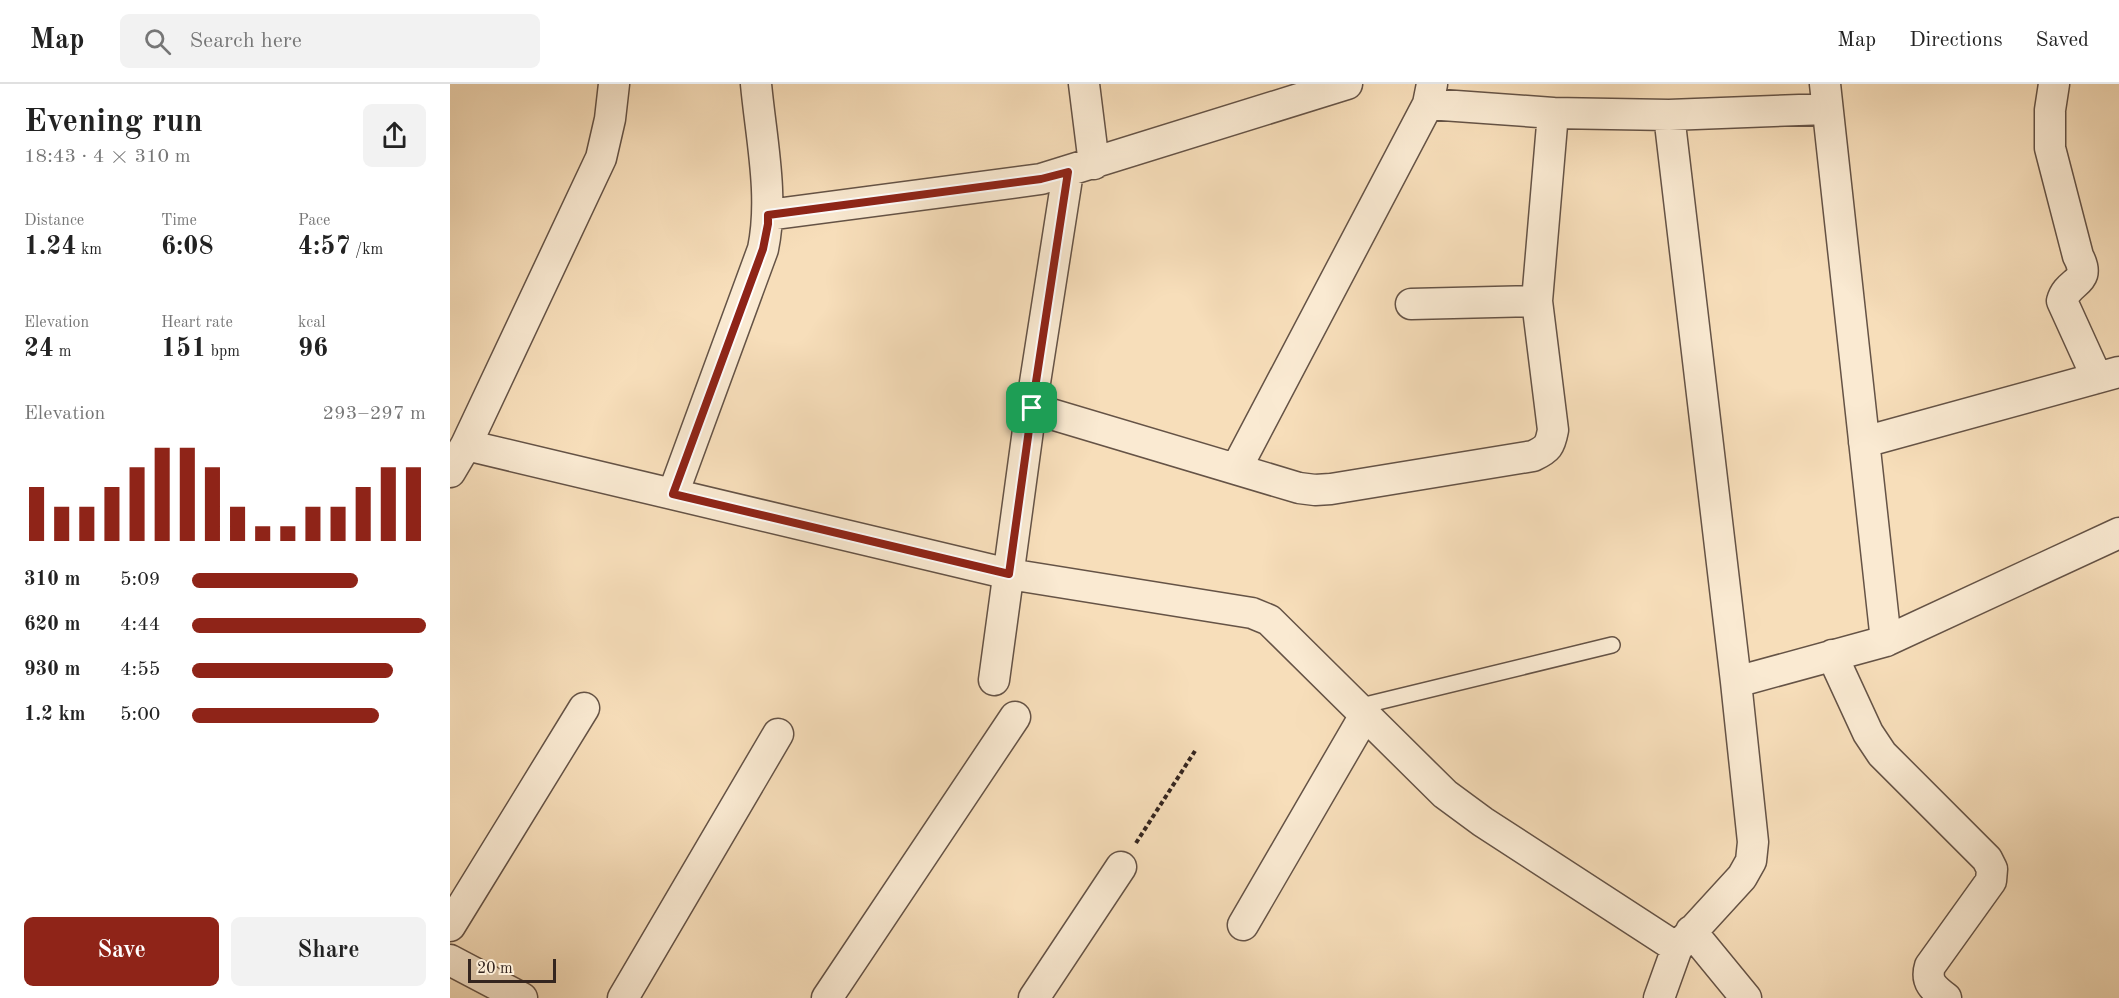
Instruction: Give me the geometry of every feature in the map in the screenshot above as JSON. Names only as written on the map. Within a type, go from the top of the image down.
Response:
[{"type":"street","points":[[450,472],[466,445],[601,158],[610,119],[614,84]]},
{"type":"street","points":[[673,494],[763,249],[768,215],[756,84]]},
{"type":"street","points":[[994,680],[1032,408],[1081,168],[1084,84]]},
{"type":"street","points":[[768,215],[1041,179],[1347,84]]},
{"type":"street","points":[[1864,442],[2108,375],[2062,301],[2066,292],[2084,273],[2084,267],[2078,256],[2050,148],[2050,110],[2054,84]]},
{"type":"street","points":[[1236,469],[1430,94],[1554,113],[1669,115],[1826,96],[1886,641]]},
{"type":"street","points":[[1032,408],[1299,488],[1315,490],[1522,458],[1542,452],[1550,445],[1553,430],[1537,301],[1554,113]]},
{"type":"street","points":[[1659,998],[1684,940],[1742,877],[1751,861],[1754,842],[1669,115]]},
{"type":"street","points":[[1411,304],[1537,301]]},
{"type":"street","points":[[466,445],[1009,574],[1252,613],[1269,620],[1445,794],[1473,815],[1684,940],[1746,998]]},
{"type":"street","points":[[1736,682],[1886,641],[2119,533]]},
{"type":"street","points":[[1832,655],[1868,733],[1882,754],[1987,859],[1992,869],[1990,881],[1930,966],[1927,976],[1932,987],[1946,998]]},
{"type":"street","points":[[450,926],[584,708]]},
{"type":"street","points":[[1243,925],[1361,711]]},
{"type":"street","points":[[827,998],[1015,717]]},
{"type":"street","points":[[623,998],[778,734]]},
{"type":"street","points":[[1034,998],[1121,867]]},
{"type":"street","points":[[450,960],[522,998]]},
{"type":"lane","points":[[1361,711],[1612,645]]},
{"type":"path","points":[[1121,867],[1195,751]]},
{"type":"route","points":[[1068,172],[1032,408],[1009,574],[673,494],[763,249],[768,215],[1041,179],[1068,172]]}]
